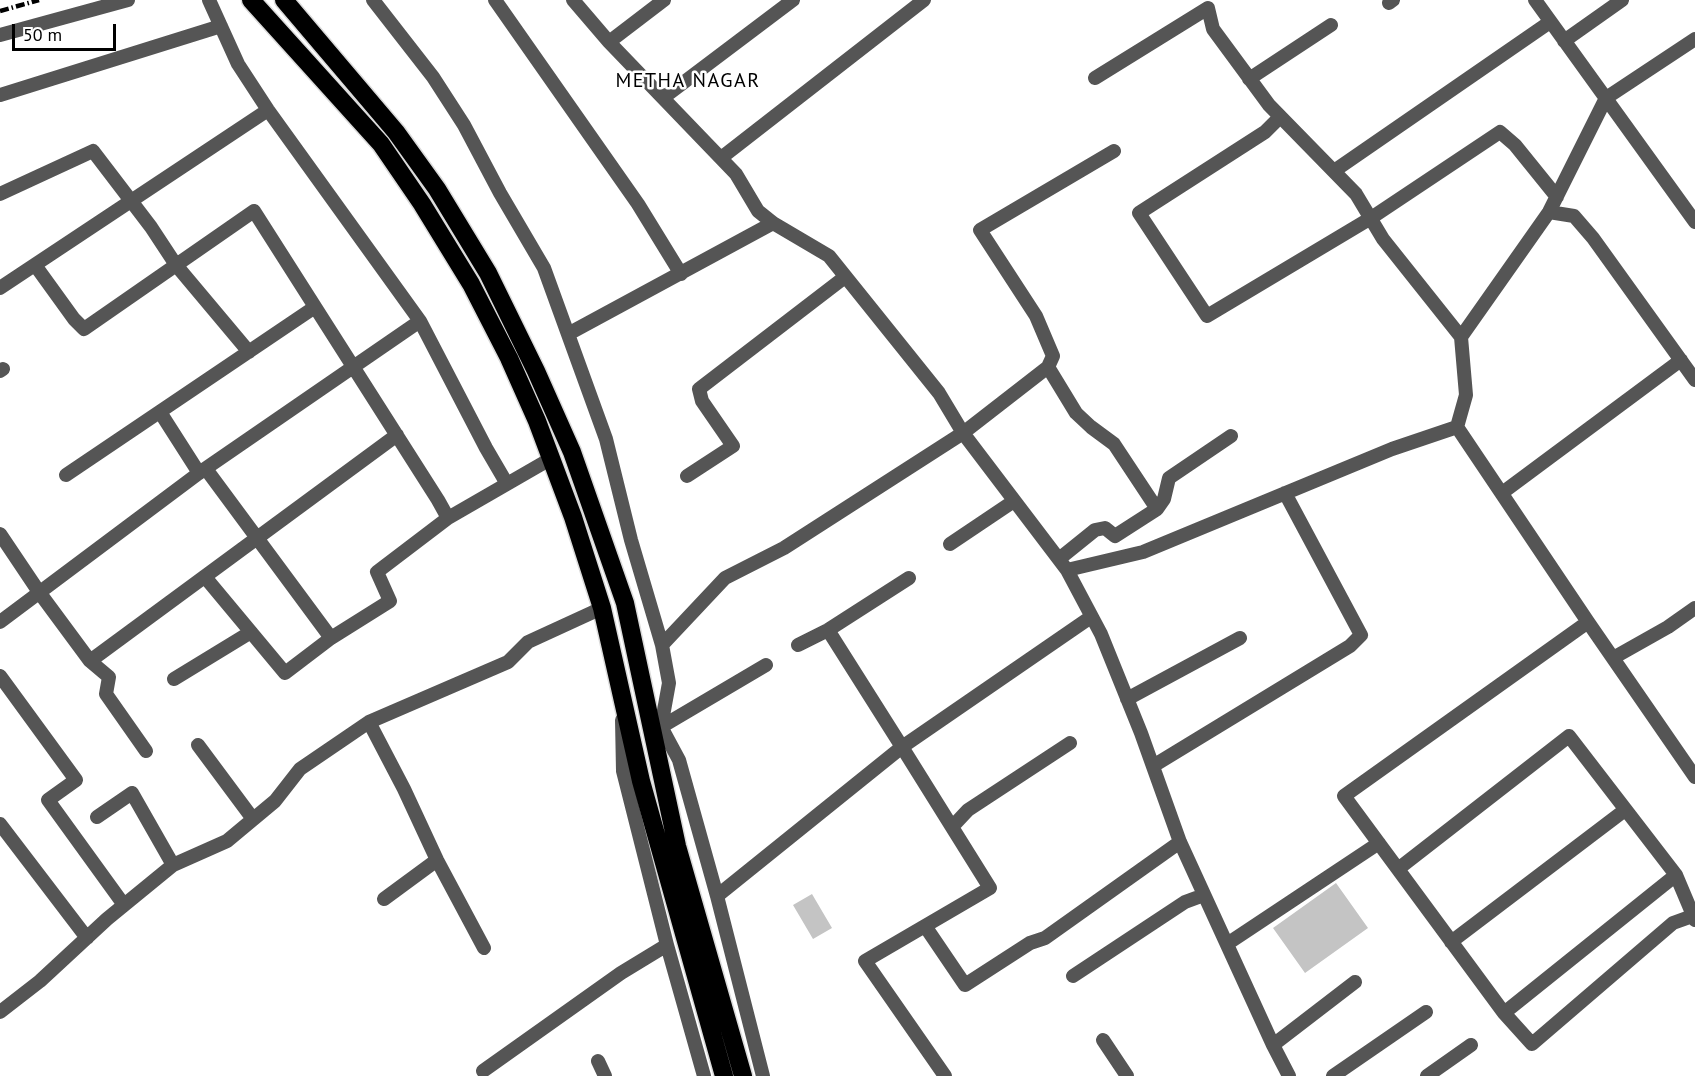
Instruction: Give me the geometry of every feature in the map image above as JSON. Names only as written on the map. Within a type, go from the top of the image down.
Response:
[{"type":"highway","points":[[251,0],[381,144],[422,204],[471,284],[509,358],[552,458],[602,608],[641,781],[724,1076]]},
{"type":"highway","points":[[284,0],[396,132],[437,189],[488,273],[536,371],[572,452],[625,603],[680,857],[743,1076]]},
{"type":"street","points":[[0,35],[128,0]]},
{"type":"street","points":[[209,0],[238,64],[268,110],[420,321],[507,484]]},
{"type":"street","points":[[374,0],[433,77],[464,124],[500,193],[544,268],[606,439],[631,540],[662,645],[669,682],[661,726]]},
{"type":"street","points":[[495,0],[638,204],[681,274]]},
{"type":"street","points":[[573,0],[609,42],[736,174],[758,211],[773,223],[829,256],[939,393],[963,433],[1063,564],[1091,616],[1127,699],[1180,842],[1273,1045],[1290,1076]]},
{"type":"street","points":[[609,42],[664,0]]},
{"type":"street","points":[[663,98],[794,0]]},
{"type":"street","points":[[721,158],[924,0]]},
{"type":"street","points":[[1095,78],[1205,4],[1220,0]]},
{"type":"street","points":[[1534,0],[1695,222]]},
{"type":"street","points":[[1564,41],[1622,0]]},
{"type":"street","points":[[1205,4],[1213,29],[1249,79],[1280,117],[1356,194],[1383,238],[1461,337],[1466,395],[1457,427],[1695,777]]},
{"type":"street","points":[[1334,171],[1550,21]]},
{"type":"street","points":[[1249,79],[1331,25]]},
{"type":"street","points":[[0,95],[221,26]]},
{"type":"street","points":[[1461,337],[1549,212],[1606,98],[1695,39]]},
{"type":"street","points":[[0,288],[268,110]]},
{"type":"street","points":[[1280,117],[1265,132],[1139,213],[1207,316],[1371,218],[1500,132],[1515,145],[1557,197]]},
{"type":"street","points":[[0,194],[93,151],[132,201],[176,265],[249,352]]},
{"type":"street","points":[[662,645],[725,578],[784,548],[963,433],[1048,367],[1053,356],[1036,316],[980,230],[1114,151]]},
{"type":"street","points":[[35,265],[74,319],[84,329],[254,211],[448,518]]},
{"type":"street","points":[[1549,212],[1575,216],[1695,380]]},
{"type":"street","points":[[568,334],[773,223]]},
{"type":"street","points":[[687,476],[733,446],[702,401],[699,389],[845,276]]},
{"type":"street","points":[[66,475],[315,308]]},
{"type":"street","points":[[0,622],[203,471],[420,321]]},
{"type":"street","points":[[1502,494],[1681,360]]},
{"type":"street","points":[[1048,367],[1076,413],[1114,444],[1157,509]]},
{"type":"street","points":[[160,412],[203,471],[258,538],[331,638]]},
{"type":"street","points":[[1063,564],[1143,552],[1392,449],[1457,427]]},
{"type":"street","points":[[90,661],[396,435]]},
{"type":"street","points":[[1063,564],[1095,530],[1105,528],[1115,536],[1157,509],[1164,500],[1169,478],[1231,436]]},
{"type":"street","points":[[205,577],[285,673],[331,638],[390,601],[377,572],[448,518],[552,458]]},
{"type":"street","points":[[1153,766],[1350,646],[1361,635],[1286,493]]},
{"type":"street","points":[[950,544],[1014,501]]},
{"type":"street","points":[[0,534],[90,661],[109,677],[106,694],[146,751]]},
{"type":"street","points":[[798,645],[828,630],[909,578]]},
{"type":"street","points":[[0,1012],[40,981],[124,905],[173,865],[227,841],[275,801],[300,769],[369,722],[508,662],[528,642],[602,608]]},
{"type":"street","points":[[1612,658],[1668,627],[1695,608]]},
{"type":"street","points":[[717,896],[902,747],[1091,616]]},
{"type":"street","points":[[1398,869],[1569,736],[1676,875],[1695,917],[1673,923],[1532,1044],[1504,1013],[1344,796],[1588,622]]},
{"type":"street","points":[[828,630],[990,888],[865,961],[945,1076]]},
{"type":"street","points":[[174,679],[251,632]]},
{"type":"street","points":[[1127,699],[1240,638]]},
{"type":"street","points":[[661,726],[766,665]]},
{"type":"street","points":[[0,676],[76,780],[48,800],[124,905]]},
{"type":"street","points":[[621,694],[623,771],[667,945],[704,1076]]},
{"type":"street","points":[[644,695],[679,760],[764,1076]]},
{"type":"street","points":[[369,722],[437,860],[484,948]]},
{"type":"street","points":[[951,827],[968,810],[1070,743]]},
{"type":"street","points":[[198,745],[253,819]]},
{"type":"street","points":[[97,818],[132,793],[173,865]]},
{"type":"street","points":[[1451,942],[1625,810]]},
{"type":"street","points":[[0,824],[87,938]]},
{"type":"street","points":[[925,926],[965,984],[1030,943],[1045,938],[1180,842]]},
{"type":"street","points":[[1227,944],[1379,843]]},
{"type":"street","points":[[384,899],[437,860]]},
{"type":"street","points":[[1504,1013],[1676,875]]},
{"type":"street","points":[[1073,976],[1185,902],[1204,895]]},
{"type":"street","points":[[483,1071],[621,973],[667,945]]},
{"type":"street","points":[[1273,1045],[1355,982]]},
{"type":"street","points":[[1333,1076],[1426,1012]]},
{"type":"street","points":[[1103,1040],[1127,1076]]},
{"type":"street","points":[[1427,1076],[1471,1045]]},
{"type":"street","points":[[598,1061],[605,1076]]},
{"type":"building","points":[[1336,883],[1368,928],[1305,973],[1273,928]]},
{"type":"building","points":[[812,894],[832,928],[813,939],[793,905]]},
{"type":"railway","points":[[0,11],[39,0]]},
{"type":"district","name":"METHA NAGAR","points":[[688,81]]}]
